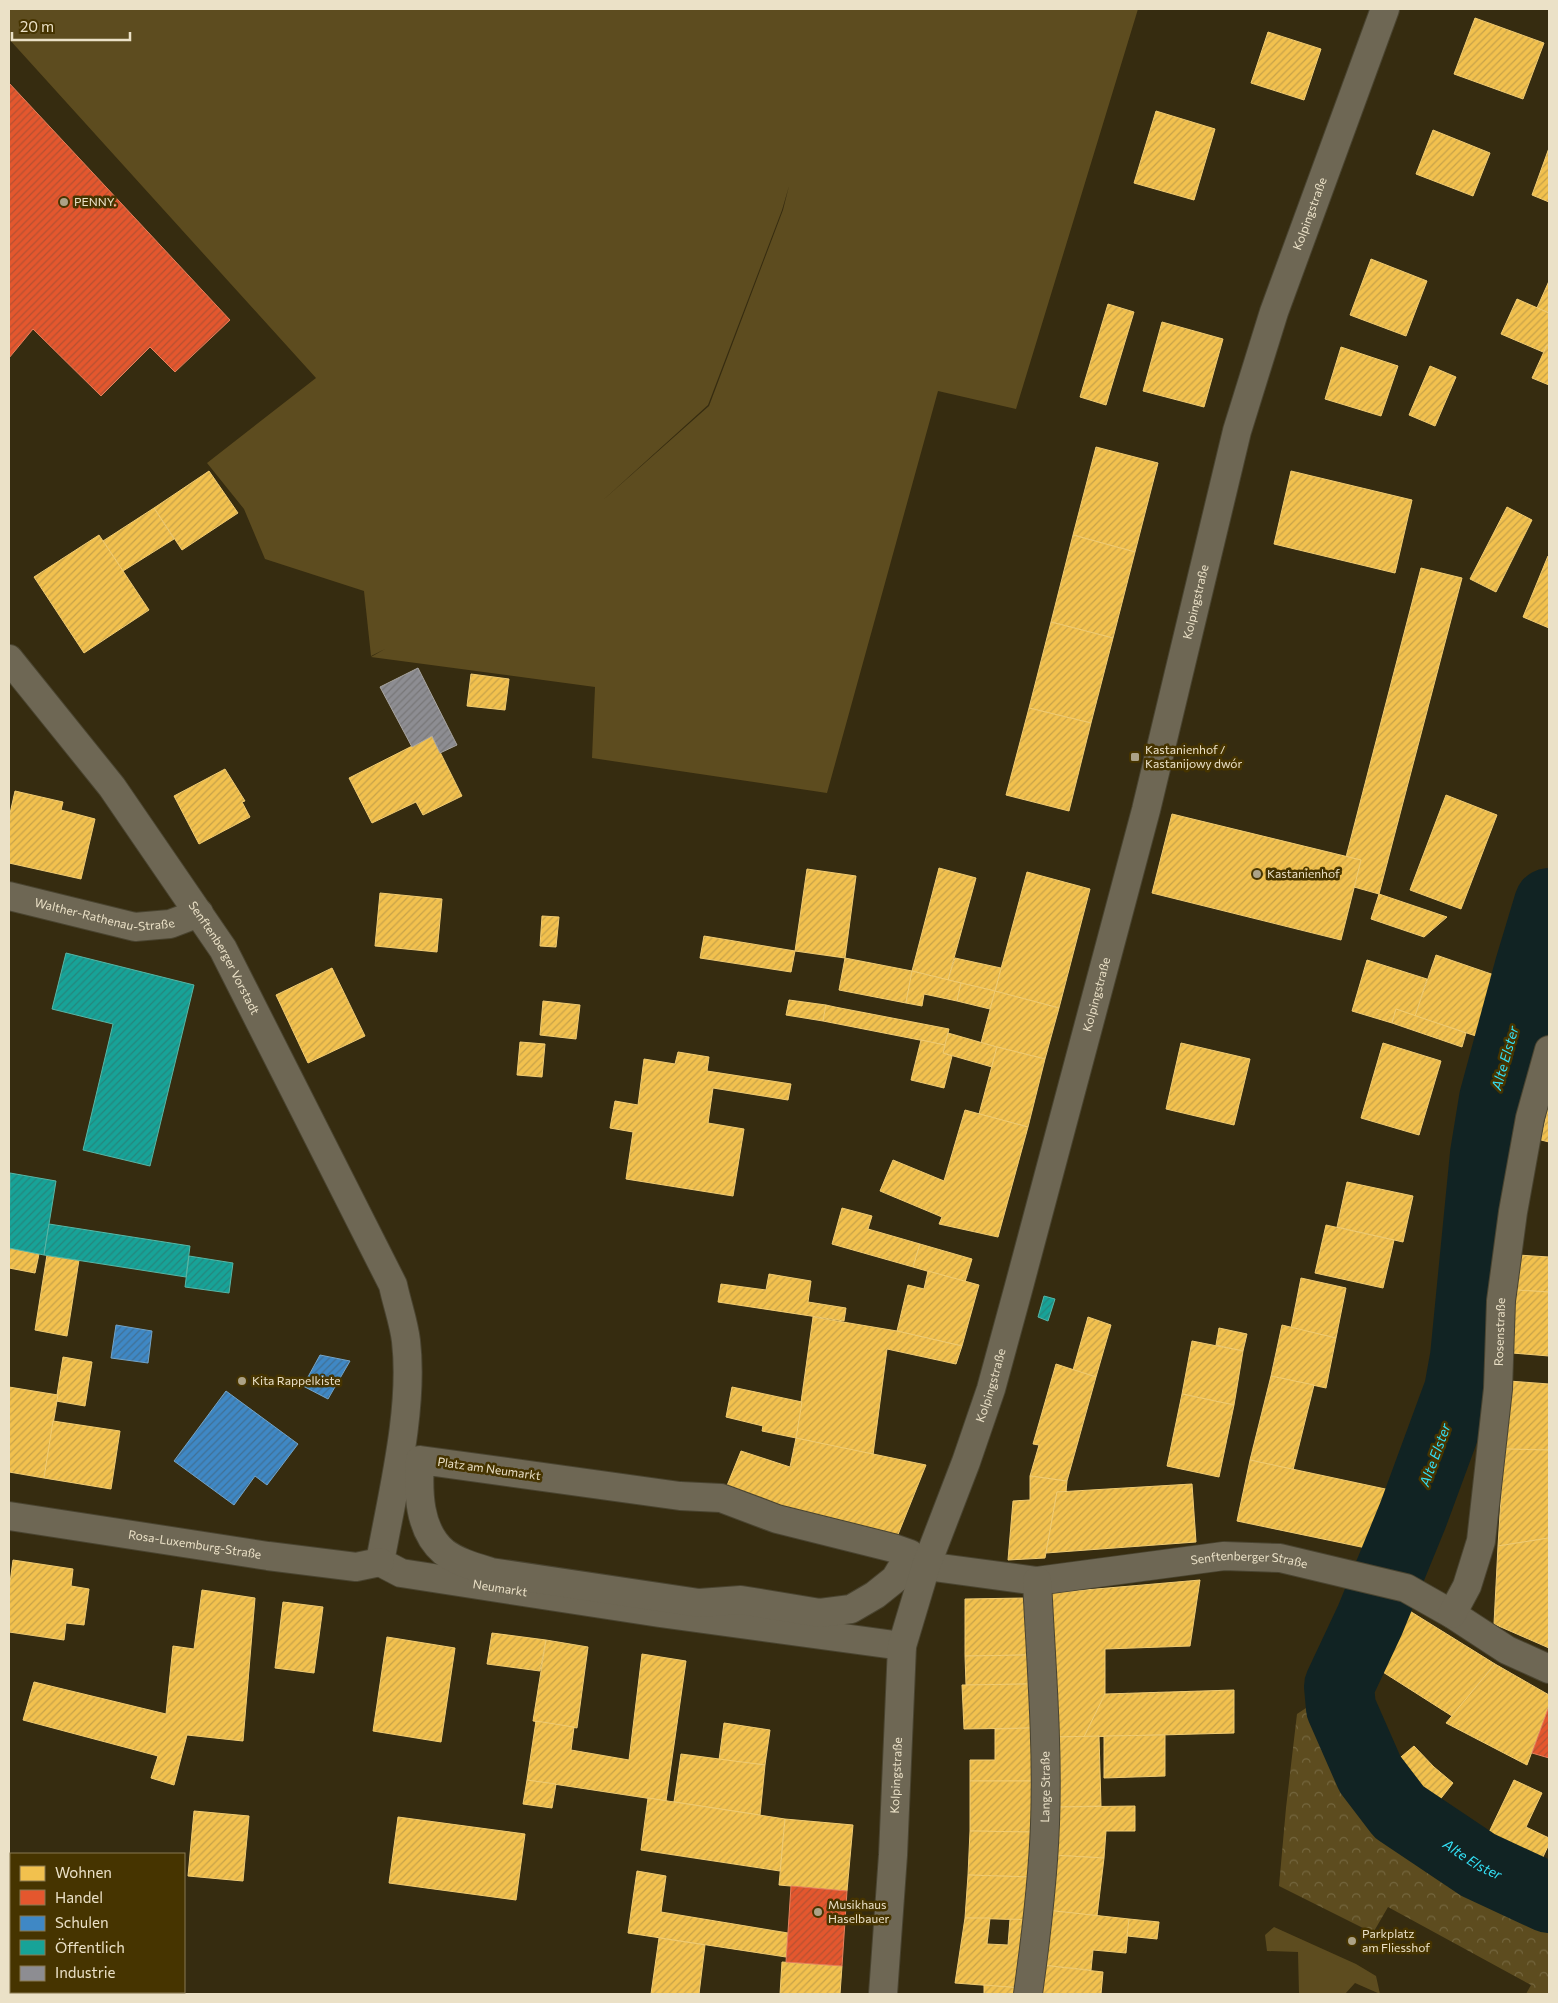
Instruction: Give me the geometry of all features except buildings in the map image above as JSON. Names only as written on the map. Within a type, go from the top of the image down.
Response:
[{"type":"street","name":"Kolpingstraße","points":[[884,1994],[893,1856],[902,1646],[926,1566],[966,1462],[988,1396],[1018,1290],[1143,818],[1237,431],[1274,312],[1385,9]]},
{"type":"street","name":"Senftenberger Vorstadt","points":[[9,659],[112,787],[223,949],[393,1286],[406,1341],[407,1391],[400,1453],[380,1562]]},
{"type":"street","name":"Walther-Rathenau-Straße","points":[[9,896],[135,927],[170,924],[199,913]]},
{"type":"street","name":"Rosenstraße","points":[[1452,1614],[1467,1586],[1480,1541],[1498,1389],[1501,1300],[1513,1212],[1530,1118],[1549,1050]]},
{"type":"street","name":"Platz am Neumarkt","points":[[420,1460],[680,1496],[721,1498],[777,1519],[893,1548],[910,1554],[895,1579],[875,1595],[850,1609],[820,1613],[741,1600],[699,1603],[491,1572],[464,1563],[444,1552],[429,1534],[419,1495],[420,1460]]},
{"type":"street","name":"Rosa-Luxemburg-Straße","points":[[9,1516],[268,1556],[356,1567],[380,1562]]},
{"type":"street","name":"Senftenberger Straße","points":[[926,1566],[1037,1581],[1224,1556],[1280,1558],[1406,1588],[1452,1614],[1507,1650],[1549,1669]]},
{"type":"street","name":"Neumarkt","points":[[380,1562],[401,1573],[660,1613],[902,1646]]},
{"type":"street","name":"Lange Straße","points":[[1028,1994],[1037,1931],[1045,1823],[1046,1762],[1037,1581]]},
{"type":"green space","points":[[9,9],[1138,9],[1016,409],[938,391],[827,793],[592,758],[595,687],[371,657],[385,649],[371,656],[364,591],[265,559],[244,509],[207,463],[316,378],[9,39]],"holes":[[[789,186],[783,210],[709,406],[602,501],[708,405],[782,210]]]},
{"type":"green space","points":[[1334,1707],[1363,1780],[1389,1824],[1454,1866],[1549,1914],[1549,1994],[1526,1994],[1531,1985],[1388,1907],[1373,1933],[1279,1886],[1297,1714],[1306,1708]]},
{"type":"green space","points":[[1274,1927],[1356,1964],[1376,1976],[1380,1994],[1355,1983],[1345,1994],[1299,1994],[1298,1952],[1267,1951],[1265,1935]]},
{"type":"waterway","name":"Alte Elster","points":[[1549,903],[1494,1099],[1485,1154],[1465,1357],[1459,1390],[1413,1515],[1370,1620],[1339,1686],[1341,1708],[1370,1774],[1399,1812],[1478,1865],[1549,1898]]},
{"type":"place","name":"PENNY.","points":[[64,202]]},
{"type":"place","name":"Kastanienhof / Kastanijowy dwór","points":[[1135,757]]},
{"type":"place","name":"Kastanienhof","points":[[1257,874]]},
{"type":"place","name":"Kita Rappelkiste","points":[[242,1381]]},
{"type":"place","name":"Musikhaus Haselbauer","points":[[818,1912]]},
{"type":"place","name":"Parkplatz am Fliesshof","points":[[1352,1941]]}]
